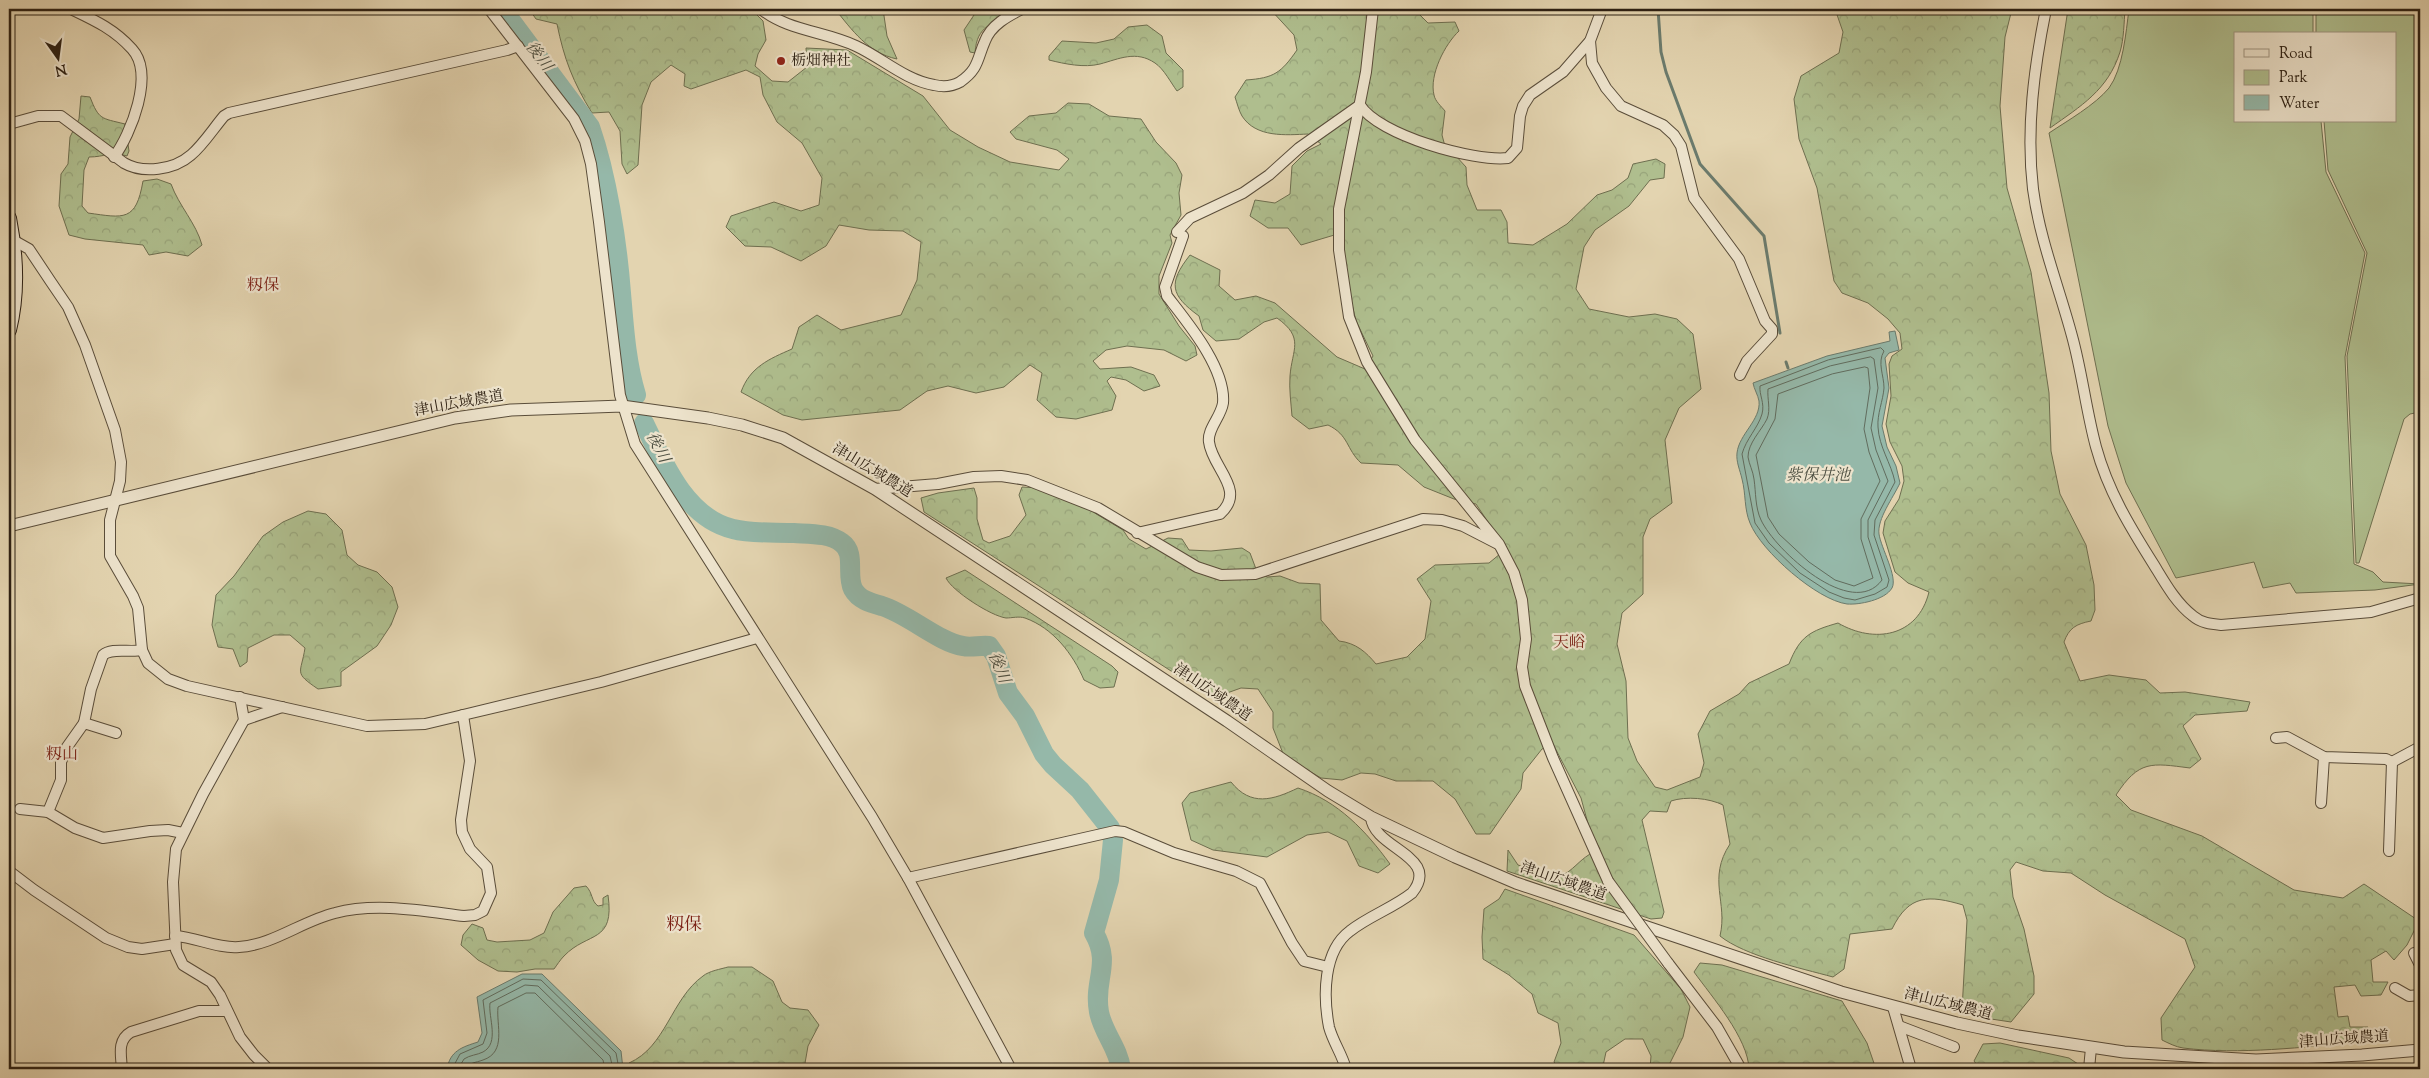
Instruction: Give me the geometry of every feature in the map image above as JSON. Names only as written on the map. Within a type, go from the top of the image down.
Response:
[{"type":"main road","points":[[9,218],[13,240],[15,282],[9,330]]},
{"type":"street","points":[[71,9],[101,22],[132,49],[138,59],[140,79],[137,114],[129,135],[114,157]]},
{"type":"street","points":[[489,9],[574,119],[585,141],[591,164],[622,406],[635,444],[872,817],[908,878],[1010,1069]]},
{"type":"street","points":[[760,9],[772,18],[787,25],[857,46],[915,79],[934,85],[949,86],[964,78],[979,62],[985,40],[992,29],[1022,9]]},
{"type":"street","points":[[1373,9],[1366,72],[1339,209],[1339,250],[1348,318],[1367,362],[1415,440],[1499,544],[1514,573],[1522,600],[1526,639],[1522,667],[1526,686],[1553,758],[1608,881],[1717,1026],[1741,1069]]},
{"type":"street","points":[[1360,105],[1371,119],[1427,144],[1480,157],[1508,158],[1517,148],[1520,116],[1530,95],[1563,72],[1590,41],[1602,9]]},
{"type":"street","points":[[2046,9],[2035,68],[2030,147],[2040,227],[2048,260],[2073,337],[2095,446],[2105,477],[2116,503],[2170,590],[2193,617],[2201,621],[2221,625],[2371,612],[2420,598]]},
{"type":"street","points":[[1590,41],[1592,63],[1606,88],[1622,106],[1663,125],[1682,146],[1694,198],[1739,259],[1765,321],[1772,329],[1772,334],[1747,361],[1740,375]]},
{"type":"street","points":[[9,124],[38,116],[61,116],[114,157],[132,168],[141,170],[162,168],[189,157],[224,116],[229,113],[380,80],[518,46]]},
{"type":"street","points":[[1137,533],[1220,514],[1228,507],[1231,500],[1229,486],[1209,443],[1210,434],[1223,404],[1222,393],[1210,356],[1168,296],[1165,287],[1180,234],[1190,218],[1243,193],[1269,175],[1299,148],[1360,105]]},
{"type":"street","points":[[13,240],[29,249],[68,307],[85,344],[115,430],[120,450],[120,481],[110,520],[110,556],[138,608],[142,650],[148,663],[168,679],[187,686],[368,726],[425,724],[601,682],[758,638]]},
{"type":"street","name":"津山広域農道","points":[[9,526],[455,418],[511,410],[622,406],[708,418],[742,425],[783,438],[875,489],[1227,721],[1328,791],[1371,817],[1455,857],[1516,883],[1841,992],[1893,1007],[2018,1036],[2091,1048],[2255,1064],[2420,1050]]},
{"type":"street","points":[[875,489],[938,484],[974,477],[1001,476],[1027,480],[1098,508],[1137,533],[1197,567],[1221,576],[1255,574],[1423,519],[1442,520],[1464,526],[1499,544]]},
{"type":"street","points":[[48,812],[60,780],[61,762],[67,747],[84,723],[91,689],[103,655],[111,651],[133,652],[142,650]]},
{"type":"street","points":[[240,697],[244,720],[176,849],[174,863],[175,940],[178,957],[183,965],[210,982],[220,995],[245,1045],[268,1069]]},
{"type":"street","points":[[244,720],[283,706]]},
{"type":"street","points":[[9,870],[34,890],[106,938],[128,947],[142,949],[175,940],[199,939],[231,948],[241,947],[269,940],[314,920],[353,909],[376,908],[464,916],[475,915],[483,911],[491,893],[487,867],[470,849],[462,832],[461,820],[470,761],[463,715]]},
{"type":"street","points":[[84,723],[116,733]]},
{"type":"street","points":[[2276,738],[2287,737],[2324,757],[2386,758],[2392,762]]},
{"type":"street","points":[[2392,762],[2420,747]]},
{"type":"street","points":[[2321,802],[2324,757]]},
{"type":"street","points":[[2389,851],[2392,762]]},
{"type":"street","points":[[20,809],[48,812],[75,828],[103,838],[150,831],[168,830],[183,833]]},
{"type":"street","points":[[1346,1069],[1330,1028],[1327,1008],[1328,967],[1341,939],[1351,930],[1400,902],[1419,885],[1420,877],[1418,867],[1411,859],[1382,838],[1372,825],[1371,817]]},
{"type":"street","points":[[908,878],[1111,832],[1124,832],[1174,853],[1236,871],[1260,883],[1292,943],[1304,961],[1328,967]]},
{"type":"street","points":[[2414,953],[2420,966]]},
{"type":"street","points":[[2395,988],[2409,996],[2420,995]]},
{"type":"street","points":[[1893,1007],[1911,1069]]},
{"type":"street","points":[[122,1069],[121,1043],[124,1036],[131,1032],[199,1011],[227,1010]]},
{"type":"street","points":[[1899,1026],[1954,1047]]},
{"type":"street","points":[[2089,1069],[2091,1048]]},
{"type":"green space","points":[[529,9],[751,9],[763,21],[766,40],[758,54],[755,66],[772,81],[788,82],[807,67],[806,48],[847,50],[923,96],[950,130],[978,147],[1010,162],[1059,170],[1069,159],[1057,150],[1016,139],[1010,132],[1029,116],[1056,113],[1068,103],[1089,104],[1109,116],[1141,119],[1156,142],[1176,163],[1182,175],[1179,193],[1181,215],[1170,235],[1172,243],[1159,276],[1159,294],[1179,326],[1195,346],[1197,355],[1186,361],[1164,350],[1127,346],[1106,350],[1093,361],[1100,369],[1131,367],[1154,375],[1160,386],[1144,391],[1126,380],[1111,377],[1107,381],[1116,396],[1112,410],[1076,419],[1056,417],[1037,400],[1042,373],[1030,365],[1004,387],[976,393],[948,386],[927,391],[900,410],[802,420],[783,415],[741,392],[750,376],[768,360],[792,349],[799,327],[817,315],[841,330],[901,315],[917,280],[921,242],[903,231],[869,230],[839,225],[826,246],[801,261],[771,247],[745,246],[726,227],[731,216],[774,202],[801,211],[819,205],[822,178],[802,143],[777,122],[763,95],[760,77],[746,70],[691,89],[684,86],[685,74],[671,65],[651,82],[642,105],[638,165],[627,174],[622,164],[620,131],[609,112],[592,113],[585,102],[570,70],[557,24],[536,19]]},
{"type":"green space","points":[[835,9],[883,9],[887,36],[897,59],[877,52],[869,46],[854,32]]},
{"type":"green space","points":[[978,9],[1009,9],[982,31],[976,43],[975,53],[970,52],[964,30]]},
{"type":"green space","points":[[1270,9],[1421,9],[1420,15],[1428,23],[1455,22],[1459,31],[1448,44],[1439,60],[1434,78],[1435,97],[1445,111],[1442,135],[1446,150],[1455,155],[1466,167],[1467,185],[1477,210],[1501,210],[1507,222],[1508,243],[1533,245],[1567,224],[1597,195],[1612,190],[1628,178],[1633,164],[1656,159],[1665,164],[1664,178],[1650,180],[1629,206],[1595,230],[1584,247],[1576,289],[1589,309],[1629,317],[1655,314],[1677,319],[1693,334],[1701,389],[1679,408],[1665,440],[1672,503],[1650,519],[1643,537],[1643,594],[1622,613],[1617,644],[1626,681],[1628,738],[1637,761],[1655,787],[1667,790],[1700,777],[1704,763],[1698,734],[1710,711],[1739,694],[1749,683],[1789,664],[1797,647],[1807,636],[1838,623],[1852,630],[1866,633],[1880,634],[1893,632],[1905,627],[1915,619],[1923,607],[1929,592],[1908,583],[1895,572],[1883,533],[1885,521],[1899,499],[1904,481],[1902,466],[1890,442],[1886,424],[1891,396],[1889,364],[1892,356],[1902,349],[1900,333],[1888,319],[1868,303],[1842,293],[1834,281],[1817,188],[1799,139],[1794,99],[1801,76],[1839,53],[1843,32],[1835,9],[2012,9],[2005,37],[2000,106],[2007,188],[2031,272],[2049,393],[2051,451],[2060,494],[2086,545],[2094,585],[2095,610],[2091,621],[2074,627],[2068,633],[2064,642],[2080,681],[2109,675],[2146,680],[2160,693],[2185,692],[2250,702],[2247,711],[2195,715],[2183,726],[2201,759],[2190,768],[2165,765],[2147,766],[2132,775],[2116,795],[2131,810],[2202,836],[2294,890],[2343,898],[2364,884],[2419,921],[2407,945],[2394,960],[2386,951],[2371,960],[2373,982],[2388,982],[2381,995],[2361,996],[2355,985],[2334,987],[2338,1017],[2348,1016],[2350,1027],[2368,1027],[2361,1042],[2272,1050],[2226,1051],[2183,1048],[2162,1040],[2161,1018],[2195,967],[2185,939],[2105,895],[2071,873],[2043,871],[2016,862],[2010,870],[2013,897],[2024,929],[2034,976],[2034,994],[2011,1022],[1978,1017],[1962,1010],[1967,920],[1963,905],[1940,900],[1921,900],[1905,909],[1892,929],[1850,934],[1844,969],[1833,977],[1744,950],[1720,936],[1722,912],[1719,890],[1720,868],[1730,844],[1723,805],[1704,799],[1690,798],[1671,801],[1667,812],[1650,811],[1642,820],[1664,912],[1662,918],[1651,919],[1507,871],[1508,850],[1518,865],[1550,875],[1557,875],[1568,872],[1585,857],[1600,849],[1590,831],[1581,798],[1553,744],[1542,749],[1523,773],[1521,789],[1490,834],[1476,834],[1455,799],[1433,781],[1396,781],[1375,774],[1361,773],[1342,780],[1321,778],[1284,756],[1273,728],[1273,712],[1258,689],[1241,688],[1213,698],[924,512],[921,498],[938,493],[974,488],[977,498],[977,519],[983,540],[989,543],[1010,536],[1026,515],[1019,495],[1022,487],[1040,488],[1088,509],[1123,530],[1129,539],[1146,549],[1168,538],[1182,539],[1189,550],[1211,551],[1242,548],[1250,553],[1256,569],[1267,577],[1280,576],[1299,583],[1320,584],[1321,620],[1339,641],[1360,649],[1376,664],[1407,657],[1425,639],[1431,601],[1417,579],[1435,565],[1489,563],[1506,549],[1476,504],[1454,499],[1424,487],[1398,465],[1361,463],[1352,453],[1344,438],[1335,429],[1328,425],[1309,429],[1292,416],[1290,381],[1295,344],[1291,332],[1277,318],[1264,322],[1239,339],[1216,341],[1203,330],[1199,316],[1182,302],[1178,295],[1175,288],[1178,273],[1190,255],[1220,270],[1219,286],[1235,300],[1256,296],[1275,303],[1337,357],[1365,369],[1373,356],[1356,321],[1345,275],[1341,233],[1301,245],[1288,228],[1268,228],[1250,216],[1255,200],[1275,203],[1290,194],[1292,166],[1307,151],[1321,144],[1308,134],[1281,135],[1263,132],[1248,123],[1239,109],[1235,97],[1246,80],[1264,78],[1276,73],[1297,50],[1294,35]]},
{"type":"green space","points":[[2068,9],[2125,9],[2124,30],[2120,52],[2115,65],[2101,87],[2083,104],[2050,128]]},
{"type":"green space","points":[[2129,9],[2313,9],[2313,32],[2234,32],[2234,122],[2321,122],[2326,172],[2365,253],[2345,357],[2354,564],[2373,572],[2383,582],[2420,584],[2375,590],[2296,593],[2290,583],[2263,588],[2254,562],[2176,578],[2126,483],[2108,426],[2049,133],[2089,107],[2109,88],[2118,71]]},
{"type":"green space","points":[[2316,9],[2420,9],[2420,412],[2410,414],[2404,419],[2359,563],[2356,563],[2347,356],[2367,253],[2328,170],[2324,122],[2396,122],[2396,32],[2316,32]]},
{"type":"green space","points":[[1147,25],[1162,36],[1166,53],[1183,70],[1183,87],[1177,91],[1164,72],[1155,63],[1141,57],[1121,58],[1088,66],[1049,60],[1049,56],[1062,41],[1096,43],[1114,39],[1128,27]]},
{"type":"green space","points":[[81,96],[90,97],[96,110],[102,117],[125,124],[129,151],[127,156],[112,154],[89,157],[84,170],[82,206],[88,213],[119,216],[132,210],[137,204],[143,181],[157,179],[171,184],[178,200],[196,229],[202,245],[188,256],[166,252],[149,255],[143,245],[85,239],[69,235],[59,206],[61,174],[68,164],[70,137],[79,119]]},
{"type":"green space","points":[[308,511],[326,514],[342,530],[347,555],[358,565],[377,572],[392,587],[398,607],[391,625],[377,646],[341,672],[341,686],[318,689],[302,675],[301,668],[305,648],[290,635],[274,635],[248,648],[247,662],[240,667],[233,649],[218,647],[212,625],[216,595],[234,576],[263,536],[283,522]]},
{"type":"green space","points":[[965,570],[1112,666],[1118,672],[1114,687],[1100,688],[1084,680],[1074,661],[1061,643],[1035,622],[1023,617],[1006,618],[999,616],[964,596],[946,578]]},
{"type":"green space","points":[[1231,782],[1246,795],[1254,798],[1263,799],[1280,796],[1298,788],[1326,801],[1350,818],[1390,864],[1378,873],[1359,866],[1347,841],[1328,832],[1307,835],[1267,857],[1213,850],[1191,840],[1182,803],[1190,793]]},
{"type":"green space","points":[[586,886],[598,906],[603,905],[603,898],[608,895],[609,911],[607,922],[598,934],[573,948],[554,969],[535,969],[517,972],[498,971],[478,960],[461,945],[463,935],[472,924],[483,928],[487,940],[497,942],[530,940],[544,933],[553,912],[574,888]]},
{"type":"green space","points":[[1505,889],[1634,935],[1681,989],[1690,1007],[1683,1037],[1667,1069],[1650,1069],[1651,1056],[1643,1039],[1625,1039],[1606,1052],[1603,1066],[1600,1069],[1558,1069],[1554,1062],[1561,1043],[1558,1023],[1538,1013],[1532,994],[1509,975],[1483,959],[1484,909],[1499,899]]},
{"type":"green space","points":[[1700,963],[1722,965],[1842,1001],[1867,1043],[1876,1069],[1749,1069],[1743,1044],[1736,1031],[1694,972]]},
{"type":"green space","points":[[728,967],[752,967],[773,981],[782,1002],[790,1008],[808,1010],[819,1025],[808,1046],[804,1069],[627,1069],[629,1063],[641,1056],[652,1046],[692,986],[706,974]]},
{"type":"green space","points":[[2000,1043],[2069,1058],[2078,1064],[2078,1069],[1980,1069],[1974,1061],[1983,1044]]},
{"type":"water","name":"紫保井池","points":[[1895,331],[1899,350],[1889,353],[1885,358],[1889,388],[1882,426],[1887,447],[1896,466],[1900,483],[1883,515],[1879,528],[1880,540],[1891,570],[1893,583],[1889,592],[1878,599],[1865,603],[1847,604],[1835,601],[1821,594],[1791,573],[1756,534],[1747,512],[1737,453],[1759,408],[1759,401],[1753,383],[1827,356],[1890,341],[1889,332]]},
{"type":"water","points":[[522,974],[542,974],[621,1051],[623,1069],[447,1069],[454,1054],[462,1048],[478,1042],[482,1033],[477,997]]},
{"type":"waterway","name":"後川","points":[[502,9],[590,127],[610,209],[617,252],[626,345],[636,395]]},
{"type":"waterway","points":[[1658,9],[1661,52],[1666,72],[1700,164],[1764,236],[1780,333]]},
{"type":"waterway","name":"紫保井池","points":[[1786,362],[1788,368]]},
{"type":"waterway","name":"後川","points":[[644,423],[659,455],[678,487],[689,501],[716,523],[740,531],[813,534],[832,537],[842,543],[849,552],[851,583],[853,589],[862,598],[892,610],[954,644],[966,647],[989,646],[996,656],[1008,693],[1025,716],[1044,754],[1080,790],[1110,828],[1113,840],[1109,880],[1094,933],[1102,954],[1098,991],[1099,1012],[1117,1054],[1121,1069]]},
{"type":"place","name":"栃畑神社","points":[[781,61]]},
{"type":"district","name":"籾保","points":[[263,286]]},
{"type":"district","name":"天峪","points":[[1569,643]]},
{"type":"district","name":"籾山","points":[[62,755]]},
{"type":"district","name":"籾保","points":[[684,926]]}]
